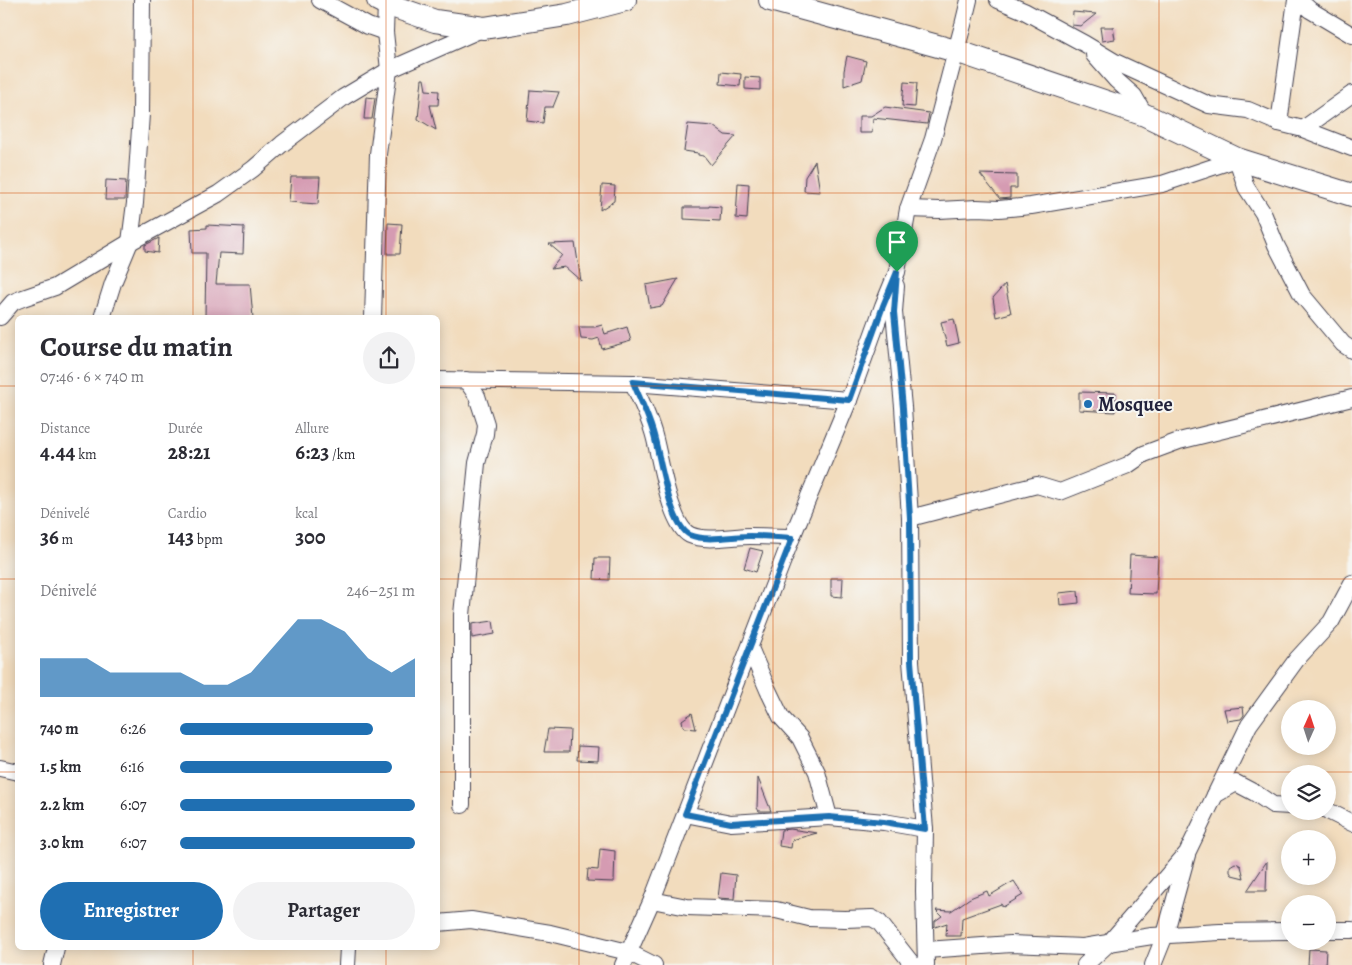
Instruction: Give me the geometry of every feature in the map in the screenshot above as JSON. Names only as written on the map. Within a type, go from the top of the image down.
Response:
[{"type":"main road","points":[[382,2],[435,21],[484,28],[567,15],[625,0]]},
{"type":"main road","points":[[770,0],[956,51],[1144,115],[1237,160],[1352,195]]},
{"type":"street","points":[[103,315],[113,283],[130,242],[135,203],[142,114],[142,0]]},
{"type":"street","points":[[320,0],[368,26],[385,32]]},
{"type":"street","points":[[969,0],[933,139],[908,209],[897,272],[894,312],[903,408],[910,518],[911,661],[925,829],[926,958],[1011,944],[1083,947],[1152,936],[1281,931]]},
{"type":"street","points":[[998,0],[1026,6],[1115,62],[1209,105],[1248,110],[1279,123],[1303,129],[1352,148]]},
{"type":"street","points":[[1298,0],[1310,10],[1352,35]]},
{"type":"street","points":[[1279,123],[1298,0]]},
{"type":"street","points":[[373,315],[378,154],[388,70],[382,2]]},
{"type":"street","points":[[0,317],[13,302],[55,287],[130,242],[218,194],[253,169],[282,144],[344,97],[388,70],[484,28]]},
{"type":"street","points":[[1084,44],[1116,80],[1134,96],[1144,115]]},
{"type":"street","points":[[1303,129],[1352,94]]},
{"type":"street","points":[[908,209],[999,209],[1031,206],[1162,184],[1237,160],[1246,187],[1263,214],[1276,245],[1302,295],[1343,344],[1352,350]]},
{"type":"street","points":[[625,958],[652,900],[792,538],[849,400],[897,272]]},
{"type":"street","points":[[440,380],[633,382],[849,400]]},
{"type":"street","points":[[462,805],[462,615],[477,463],[486,424],[477,396],[466,380]]},
{"type":"street","points":[[633,382],[653,432],[676,517],[688,534],[702,538],[752,536],[792,538]]},
{"type":"street","points":[[910,518],[1037,485],[1060,492],[1128,466],[1144,454],[1179,441],[1352,398]]},
{"type":"street","points":[[1153,965],[1165,935],[1187,853],[1249,725],[1297,659],[1332,622],[1352,583]]},
{"type":"street","points":[[750,648],[781,717],[800,738],[817,772],[829,817]]},
{"type":"street","points":[[0,768],[15,771]]},
{"type":"street","points":[[1215,795],[1236,783],[1273,805],[1281,805]]},
{"type":"street","points":[[685,814],[731,823],[829,817],[884,822],[925,829]]},
{"type":"street","points":[[1336,815],[1352,823]]},
{"type":"street","points":[[1085,965],[1110,942],[1187,853]]},
{"type":"street","points":[[652,900],[687,907],[776,910],[809,918],[872,918],[879,922],[913,965]]},
{"type":"street","points":[[440,923],[471,920],[550,932],[625,958],[654,965]]},
{"type":"street","points":[[1336,930],[1352,930]]},
{"type":"street","points":[[52,965],[56,950]]},
{"type":"street","points":[[347,965],[348,950]]},
{"type":"building","points":[[1073,12],[1096,14],[1081,26],[1072,25]]},
{"type":"building","points":[[1100,27],[1113,27],[1115,39],[1102,41]]},
{"type":"building","points":[[847,56],[866,61],[862,80],[844,86],[844,71]]},
{"type":"building","points":[[721,72],[741,74],[740,86],[720,84]]},
{"type":"building","points":[[745,77],[760,78],[760,90],[745,89]]},
{"type":"building","points":[[422,79],[424,79],[426,90],[439,91],[438,105],[430,105],[436,130],[418,119]]},
{"type":"building","points":[[904,82],[917,83],[915,107],[902,106]]},
{"type":"building","points":[[530,90],[559,92],[553,107],[545,107],[543,123],[527,121]]},
{"type":"building","points":[[366,97],[375,98],[372,119],[364,119]]},
{"type":"building","points":[[885,107],[929,113],[927,124],[873,118],[872,133],[859,133],[859,116],[871,116]]},
{"type":"building","points":[[688,124],[713,126],[725,135],[736,136],[711,165],[704,156],[684,151]]},
{"type":"building","points":[[815,161],[820,192],[804,191],[805,177]]},
{"type":"building","points":[[980,174],[1017,175],[1017,188],[1010,188],[1010,198],[1000,199]]},
{"type":"building","points":[[291,177],[320,177],[318,204],[289,202]]},
{"type":"building","points":[[106,180],[126,181],[125,200],[105,200]]},
{"type":"building","points":[[738,183],[749,184],[747,219],[736,218]]},
{"type":"building","points":[[602,185],[615,186],[614,201],[600,210]]},
{"type":"building","points":[[684,207],[721,207],[720,221],[684,219]]},
{"type":"building","points":[[388,223],[402,224],[400,254],[387,254]]},
{"type":"building","points":[[207,225],[244,227],[243,254],[219,253],[216,284],[250,284],[253,315],[205,315],[206,253],[192,253],[191,229],[207,228]]},
{"type":"building","points":[[159,238],[158,253],[145,251],[145,245]]},
{"type":"building","points":[[575,243],[581,281],[565,267],[551,269],[562,255],[549,244]]},
{"type":"building","points":[[678,279],[662,306],[650,308],[646,285]]},
{"type":"building","points":[[1005,284],[1011,313],[996,317],[993,298]]},
{"type":"building","points":[[954,319],[959,343],[947,346],[941,322]]},
{"type":"building","points":[[602,325],[605,334],[627,327],[631,341],[602,349],[599,338],[593,340],[581,339],[579,327]]},
{"type":"building","points":[[1079,392],[1116,393],[1115,412],[1079,410]]},
{"type":"building","points":[[750,548],[763,551],[756,572],[744,568]]},
{"type":"building","points":[[1130,555],[1158,557],[1156,594],[1128,593]]},
{"type":"building","points":[[595,558],[610,558],[609,580],[594,579]]},
{"type":"building","points":[[831,578],[843,578],[842,597],[831,596]]},
{"type":"building","points":[[1078,591],[1079,603],[1060,605],[1059,593]]},
{"type":"building","points":[[493,621],[495,634],[472,638],[472,624]]},
{"type":"building","points":[[1243,707],[1244,715],[1241,719],[1227,721],[1224,709]]},
{"type":"building","points":[[692,713],[696,729],[683,726],[682,720]]},
{"type":"building","points":[[548,729],[570,730],[569,752],[544,752]]},
{"type":"building","points":[[578,746],[599,747],[598,761],[577,760]]},
{"type":"building","points":[[758,778],[771,811],[759,811],[757,808]]},
{"type":"building","points":[[790,829],[817,833],[792,840],[791,848],[779,846],[781,830]]},
{"type":"building","points":[[600,849],[615,851],[614,882],[587,881],[588,869],[598,870]]},
{"type":"building","points":[[1267,861],[1266,891],[1247,891]]},
{"type":"building","points":[[1235,863],[1241,866],[1244,878],[1232,875],[1230,872],[1230,866]]},
{"type":"building","points":[[721,873],[736,875],[734,899],[718,898]]},
{"type":"building","points":[[1014,881],[1023,895],[1003,907],[1001,904],[962,918],[961,936],[946,936],[947,923],[935,927],[935,921],[942,916],[936,910],[951,911],[970,898],[987,891],[989,896]]},
{"type":"building","points":[[1309,950],[1326,950],[1325,965],[1308,965]]},
{"type":"place","name":"Mosquee","points":[[1088,404]]},
{"type":"route","points":[[897,272],[894,312],[903,408],[910,518],[911,661],[925,829],[884,822],[829,817],[731,823],[685,814],[792,538],[752,536],[702,538],[688,534],[676,517],[653,432],[633,382],[849,400],[897,272]]}]
